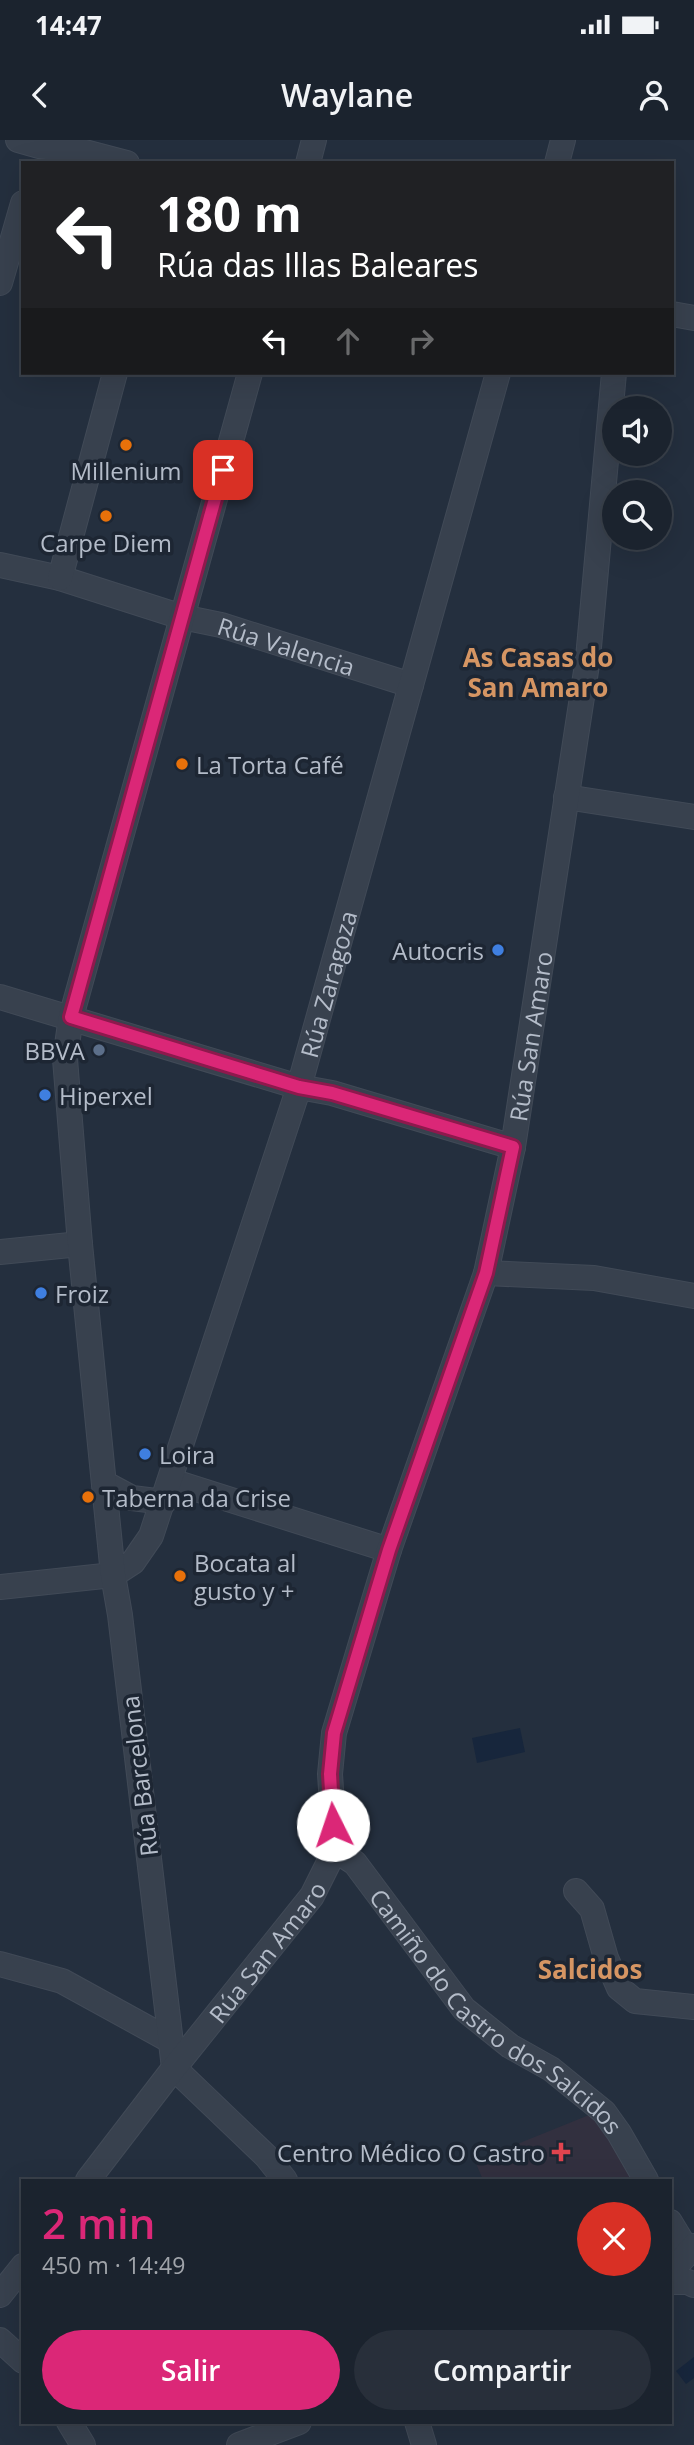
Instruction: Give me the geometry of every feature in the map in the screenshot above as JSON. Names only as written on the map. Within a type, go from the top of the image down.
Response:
[{"type":"street","points":[[309,161],[314,140]]},
{"type":"street","points":[[558,161],[563,140]]},
{"type":"street","points":[[33,147],[77,149],[120,161]]},
{"type":"street","points":[[0,283],[21,210]]},
{"type":"street","points":[[674,314],[694,318]]},
{"type":"street","points":[[60,578],[114,375]]},
{"type":"street","name":"Rúa Barcelona","points":[[174,2068],[113,1575],[80,1244],[65,1059],[71,1017],[249,375]]},
{"type":"street","name":"Rúa Zaragoza","points":[[113,1575],[133,1562],[151,1536],[299,1087],[497,375]]},
{"type":"street","name":"Rúa San Amaro","points":[[89,2179],[312,1896],[335,1850],[330,1774],[334,1733],[389,1550],[486,1273],[513,1147],[588,658],[614,375]]},
{"type":"street","name":"Rúa Valencia","points":[[0,565],[60,578],[182,617],[221,625],[411,685]]},
{"type":"street","points":[[566,797],[694,817]]},
{"type":"street","points":[[0,997],[299,1087],[332,1093],[513,1147]]},
{"type":"street","points":[[0,1252],[80,1244]]},
{"type":"street","points":[[486,1273],[594,1278],[694,1296]]},
{"type":"street","points":[[104,1483],[132,1498],[167,1491],[389,1550]]},
{"type":"street","points":[[0,1587],[113,1575]]},
{"type":"street","name":"Camiño do Castro dos Salcidos","points":[[335,1850],[355,1863],[464,2009],[510,2046],[551,2069],[604,2112],[645,2179]]},
{"type":"street","points":[[576,1891],[592,1909],[606,1958],[619,1988],[635,2001],[694,2007]]},
{"type":"street","points":[[0,1964],[62,1981],[171,2041]]},
{"type":"street","points":[[174,2068],[266,2156],[284,2179]]},
{"type":"street","points":[[672,2225],[690,2250],[672,2271]]},
{"type":"street","points":[[0,2295],[21,2269]]},
{"type":"street","points":[[672,2282],[688,2282],[694,2285]]},
{"type":"street","points":[[0,2340],[21,2359]]},
{"type":"street","points":[[70,2424],[83,2445]]},
{"type":"street","points":[[239,2445],[294,2424]]},
{"type":"street","points":[[418,2424],[424,2445]]},
{"type":"shaded area","name":"Centro Médico O Castro","points":[[594,2113],[638,2179],[483,2179],[475,2161]]},
{"type":"water","points":[[520,1728],[525,1752],[477,1763],[472,1738]]},
{"type":"water","points":[[694,2357],[694,2378],[686,2384],[676,2371]]},
{"type":"place","name":"Millenium","points":[[126,445]]},
{"type":"place","name":"Carpe Diem","points":[[106,516]]},
{"type":"place","name":"La Torta Café","points":[[182,764]]},
{"type":"place","name":"Autocris","points":[[498,950]]},
{"type":"place","name":"BBVA","points":[[99,1050]]},
{"type":"place","name":"Hiperxel","points":[[45,1095]]},
{"type":"place","name":"Froiz","points":[[41,1293]]},
{"type":"place","name":"Loira","points":[[145,1454]]},
{"type":"place","name":"Taberna da Crise","points":[[88,1497]]},
{"type":"place","name":"Bocata al gusto y +","points":[[180,1576]]},
{"type":"place","name":"Centro Médico O Castro","points":[[561,2152]]},
{"type":"district","name":"As Casas do San Amaro","points":[[538,672]]},
{"type":"district","name":"Salcidos","points":[[590,1969]]},
{"type":"route","points":[[223,470],[71,1017],[299,1087],[332,1093],[513,1147],[486,1273],[389,1550],[334,1733],[330,1774],[333,1825]]}]
